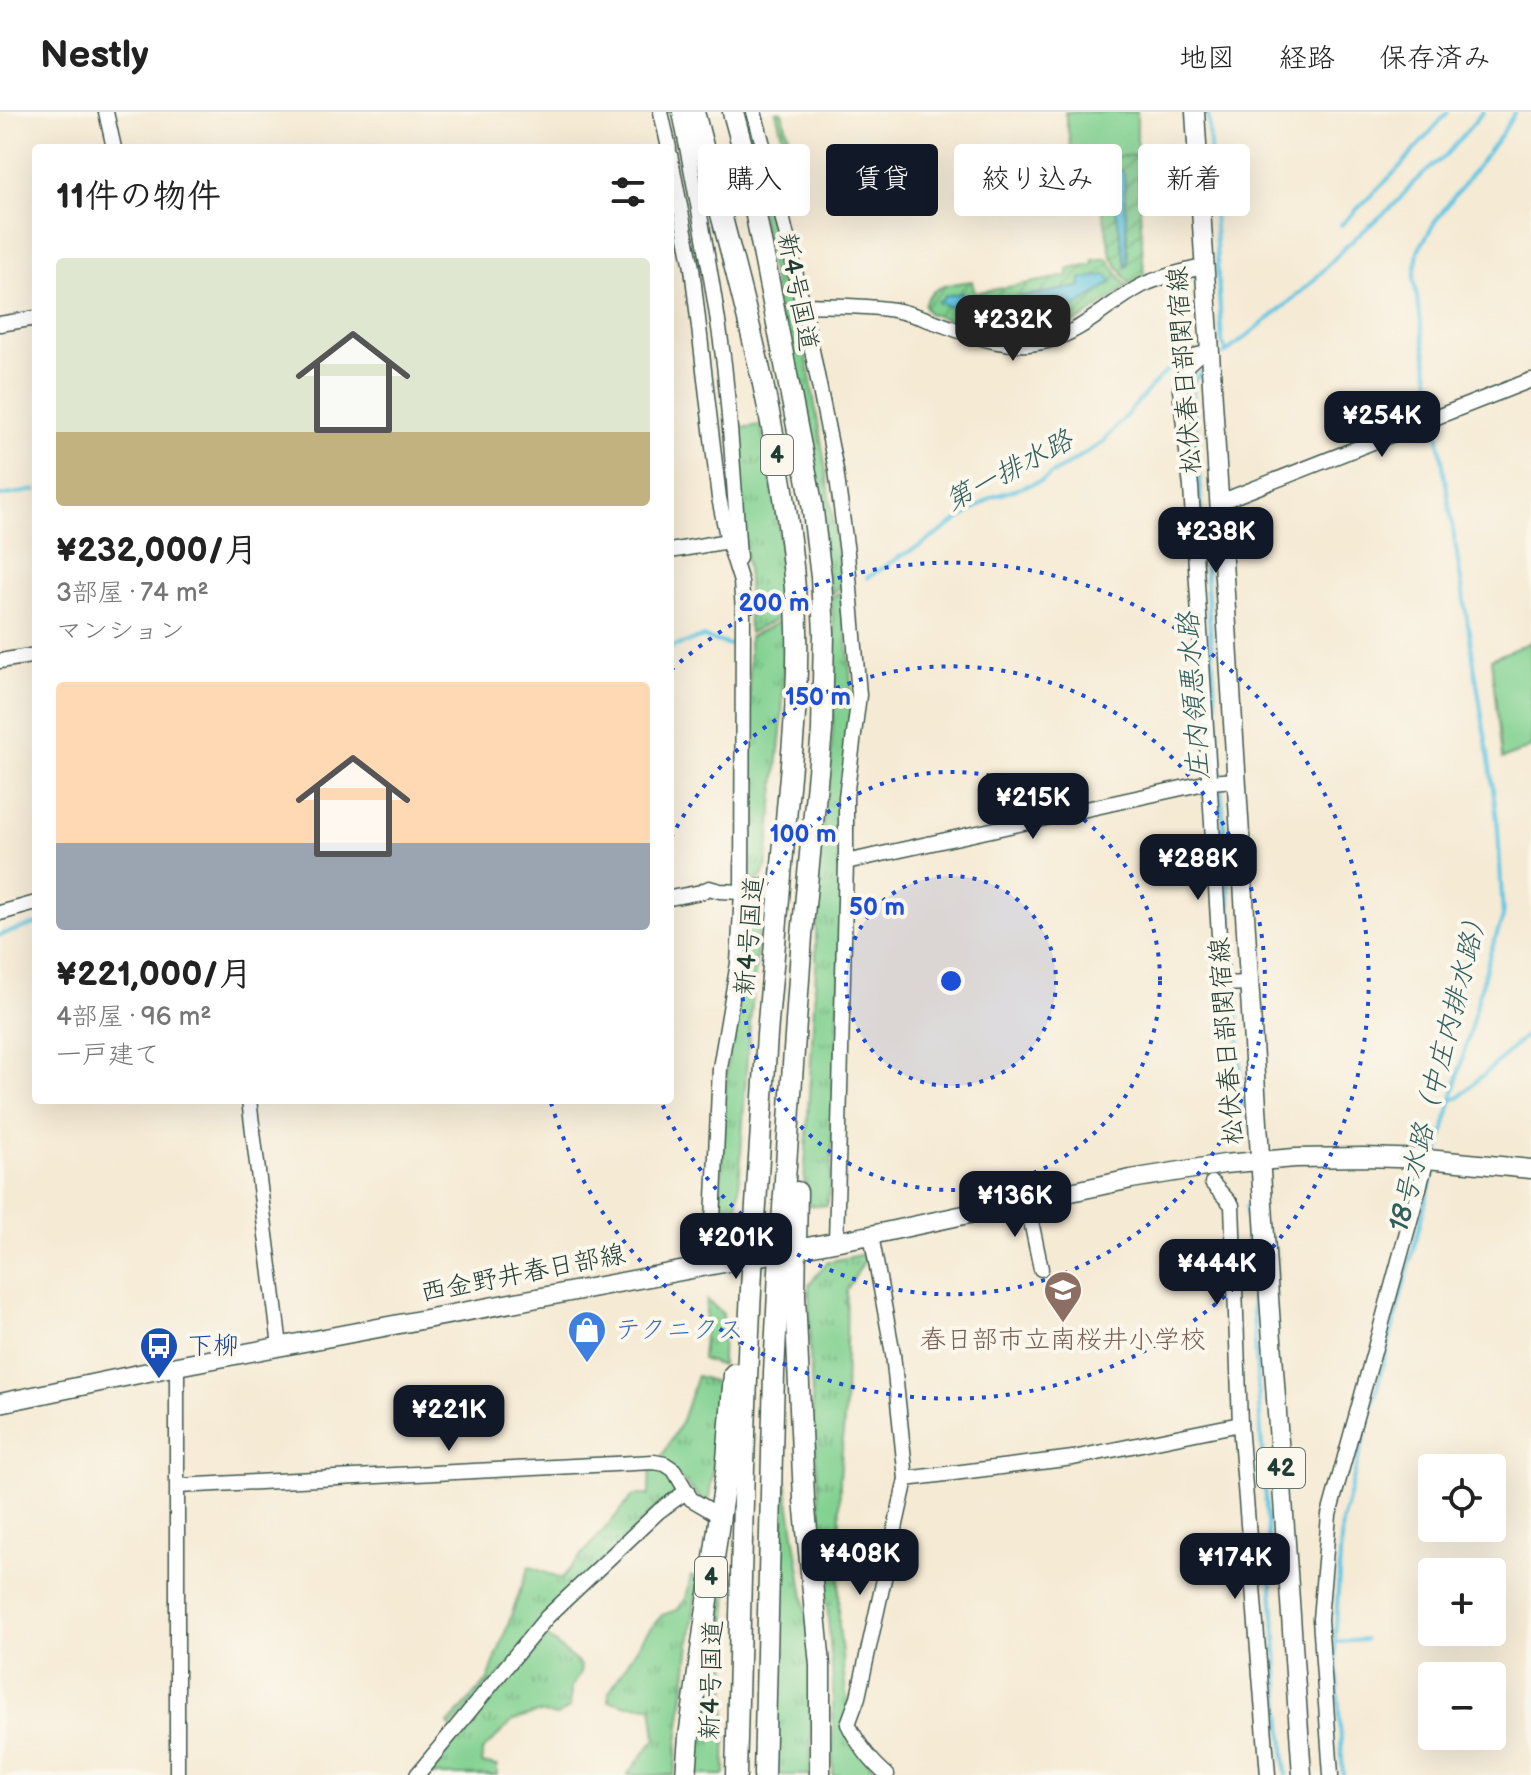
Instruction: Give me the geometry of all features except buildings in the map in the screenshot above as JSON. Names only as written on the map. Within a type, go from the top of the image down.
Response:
[{"type":"highway","name":"新4号国道","points":[[694,112],[771,422],[786,507],[795,592],[797,690],[752,1256],[736,1775]]},
{"type":"highway","name":"新4号国道","points":[[733,112],[743,149],[812,503],[824,633],[822,731],[805,897],[809,961],[797,1200],[788,1250]]},
{"type":"highway","points":[[764,1775],[774,1373],[788,1250]]},
{"type":"highway","points":[[788,1250],[795,1295],[804,1499],[820,1665],[820,1775]]},
{"type":"highway","name":"4","points":[[686,1775],[731,1421],[738,1306],[752,1256]]},
{"type":"main road","name":"松伏春日部関宿線","points":[[1195,112],[1220,502],[1222,781],[1239,983],[1261,1160],[1302,1775]]},
{"type":"main road","name":"西金野井春日部線","points":[[0,1403],[280,1346],[836,1242],[1131,1179],[1261,1160],[1342,1157],[1427,1159],[1531,1169]]},
{"type":"street","points":[[106,112],[113,144]]},
{"type":"street","points":[[661,112],[668,144]]},
{"type":"street","points":[[680,112],[704,232],[724,365],[743,611],[742,890],[738,963],[720,1068],[711,1264]]},
{"type":"street","points":[[754,112],[803,305],[836,470],[847,553],[859,695],[846,797],[836,1242]]},
{"type":"street","points":[[676,208],[696,297],[719,498],[741,582]]},
{"type":"street","points":[[803,305],[850,300],[933,321],[989,341],[1011,345],[1044,342],[1066,335],[1156,279],[1205,266]]},
{"type":"street","points":[[0,324],[32,319]]},
{"type":"street","points":[[1210,352],[1198,355],[1187,365],[1180,390],[1222,781],[1222,984],[1239,983]]},
{"type":"street","points":[[1220,502],[1531,380]]},
{"type":"street","points":[[674,550],[728,541]]},
{"type":"street","points":[[0,661],[32,656]]},
{"type":"street","points":[[846,862],[1222,781]]},
{"type":"street","points":[[674,897],[709,888],[742,890],[780,884]]},
{"type":"street","points":[[0,913],[32,904]]},
{"type":"street","points":[[250,1104],[280,1346]]},
{"type":"street","points":[[1331,1775],[1320,1619],[1329,1515],[1427,1159]]},
{"type":"street","points":[[1212,1183],[1232,1205],[1240,1424],[1268,1775]]},
{"type":"street","points":[[1027,1202],[1041,1269]]},
{"type":"street","points":[[871,1235],[893,1354],[906,1479],[858,1697],[848,1724],[857,1742],[887,1775]]},
{"type":"street","points":[[177,1366],[177,1775]]},
{"type":"street","points":[[906,1479],[1073,1458],[1240,1424]]},
{"type":"street","points":[[178,1486],[654,1462],[674,1470],[691,1499],[720,1516]]},
{"type":"street","points":[[417,1775],[547,1617],[659,1511],[687,1491]]},
{"type":"green space","points":[[742,112],[751,112],[759,144],[748,144]]},
{"type":"green space","points":[[776,112],[782,112],[791,144],[784,144]]},
{"type":"green space","points":[[1065,112],[1137,112],[1137,155],[1122,157],[1122,144],[1070,144]]},
{"type":"green space","points":[[1137,155],[1138,216],[1141,216],[1144,276],[1130,285],[1111,256],[1104,216],[1117,216],[1128,266],[1122,157]]},
{"type":"green space","points":[[761,216],[777,216],[805,348],[826,467],[842,587],[831,593]]},
{"type":"green space","points":[[1107,258],[1127,287],[1094,311],[1057,330],[1024,336],[992,333],[928,313],[924,305],[932,293],[950,284],[972,281],[975,293],[1068,276],[1068,269],[1093,265],[1093,260]],"holes":[[[1081,287],[992,320],[938,301],[965,304],[988,302]]]},
{"type":"green space","points":[[732,388],[741,428],[761,425],[783,567],[785,615],[749,633],[748,580]]},
{"type":"green space","points":[[843,591],[852,719],[830,1188],[827,1206],[803,1205],[816,969],[816,888],[833,726],[834,635],[831,597]]},
{"type":"green space","points":[[785,619],[782,722],[766,869],[760,879],[748,881],[751,779],[749,637]]},
{"type":"green space","points":[[1531,642],[1531,747],[1502,759],[1491,659]]},
{"type":"green space","points":[[754,888],[762,898],[747,1057],[737,1219],[719,1222],[726,1077],[747,890]]},
{"type":"green space","points":[[869,1253],[847,1290],[840,1479],[839,1625],[846,1694],[851,1708],[844,1725],[878,1775],[833,1775],[833,1684],[813,1416],[809,1285],[827,1262]]},
{"type":"green space","points":[[707,1300],[723,1314],[722,1366],[702,1359]]},
{"type":"green space","points":[[697,1376],[723,1384],[722,1412],[708,1505],[660,1460],[682,1420]]},
{"type":"green space","points":[[650,1466],[667,1469],[680,1489],[652,1511],[451,1728],[448,1724],[488,1680],[529,1566],[561,1579],[634,1495],[649,1495]]},
{"type":"green space","points":[[785,1475],[813,1679],[810,1775],[775,1775]]},
{"type":"green space","points":[[726,1538],[725,1775],[695,1775],[702,1708]]},
{"type":"green space","points":[[691,1576],[698,1577],[674,1775],[627,1775],[656,1738],[652,1706],[609,1701],[609,1692],[646,1634],[662,1615],[677,1610],[686,1599]]},
{"type":"green space","points":[[545,1635],[581,1666],[571,1688],[570,1708],[557,1716],[537,1713],[513,1721],[482,1751],[482,1763],[497,1766],[497,1775],[425,1775]]},
{"type":"water","points":[[1122,171],[1128,266],[1117,216],[1122,216]]},
{"type":"water","points":[[1107,275],[1112,282],[1073,309],[1044,321],[1013,323],[937,301],[962,293],[966,304],[988,302],[1081,287],[1081,279]]},
{"type":"waterway","points":[[1208,112],[1222,342],[1227,352]]},
{"type":"waterway","name":"第一排水路","points":[[1341,225],[1396,171],[1448,112]]},
{"type":"waterway","name":"庄内領悪水路","points":[[1224,354],[1314,280],[1346,246],[1446,155],[1483,112]]},
{"type":"waterway","name":"18号水路（中庄内排水路）","points":[[1438,1153],[1490,953],[1503,917],[1491,773],[1414,279],[1418,251],[1436,220],[1502,134],[1515,112]]},
{"type":"waterway","name":"第一排水路","points":[[867,578],[992,497],[1041,481],[1102,443],[1189,348]]},
{"type":"waterway","name":"庄内領悪水路","points":[[1202,373],[1192,382],[1221,778]]},
{"type":"waterway","points":[[0,496],[32,491]]},
{"type":"waterway","name":"第一排水路","points":[[674,647],[702,637],[730,645]]},
{"type":"waterway","name":"庄内領悪水路","points":[[1221,786],[1239,1028],[1242,1115]]},
{"type":"waterway","name":"第一排水路","points":[[0,935],[32,925]]},
{"type":"waterway","points":[[1453,1100],[1460,1097],[1531,1030]]},
{"type":"waterway","name":"18号水路（中庄内排水路）","points":[[1343,1775],[1335,1642],[1342,1522],[1435,1166]]},
{"type":"waterway","name":"庄内領悪水路","points":[[1246,1207],[1286,1775]]},
{"type":"waterway","points":[[1335,1642],[1365,1640]]},
{"type":"place","name":"春日部市立南桜井小学校","points":[[1063,1324]]},
{"type":"place","name":"テクニクス","points":[[587,1364]]},
{"type":"place","name":"下柳","points":[[159,1380]]}]
